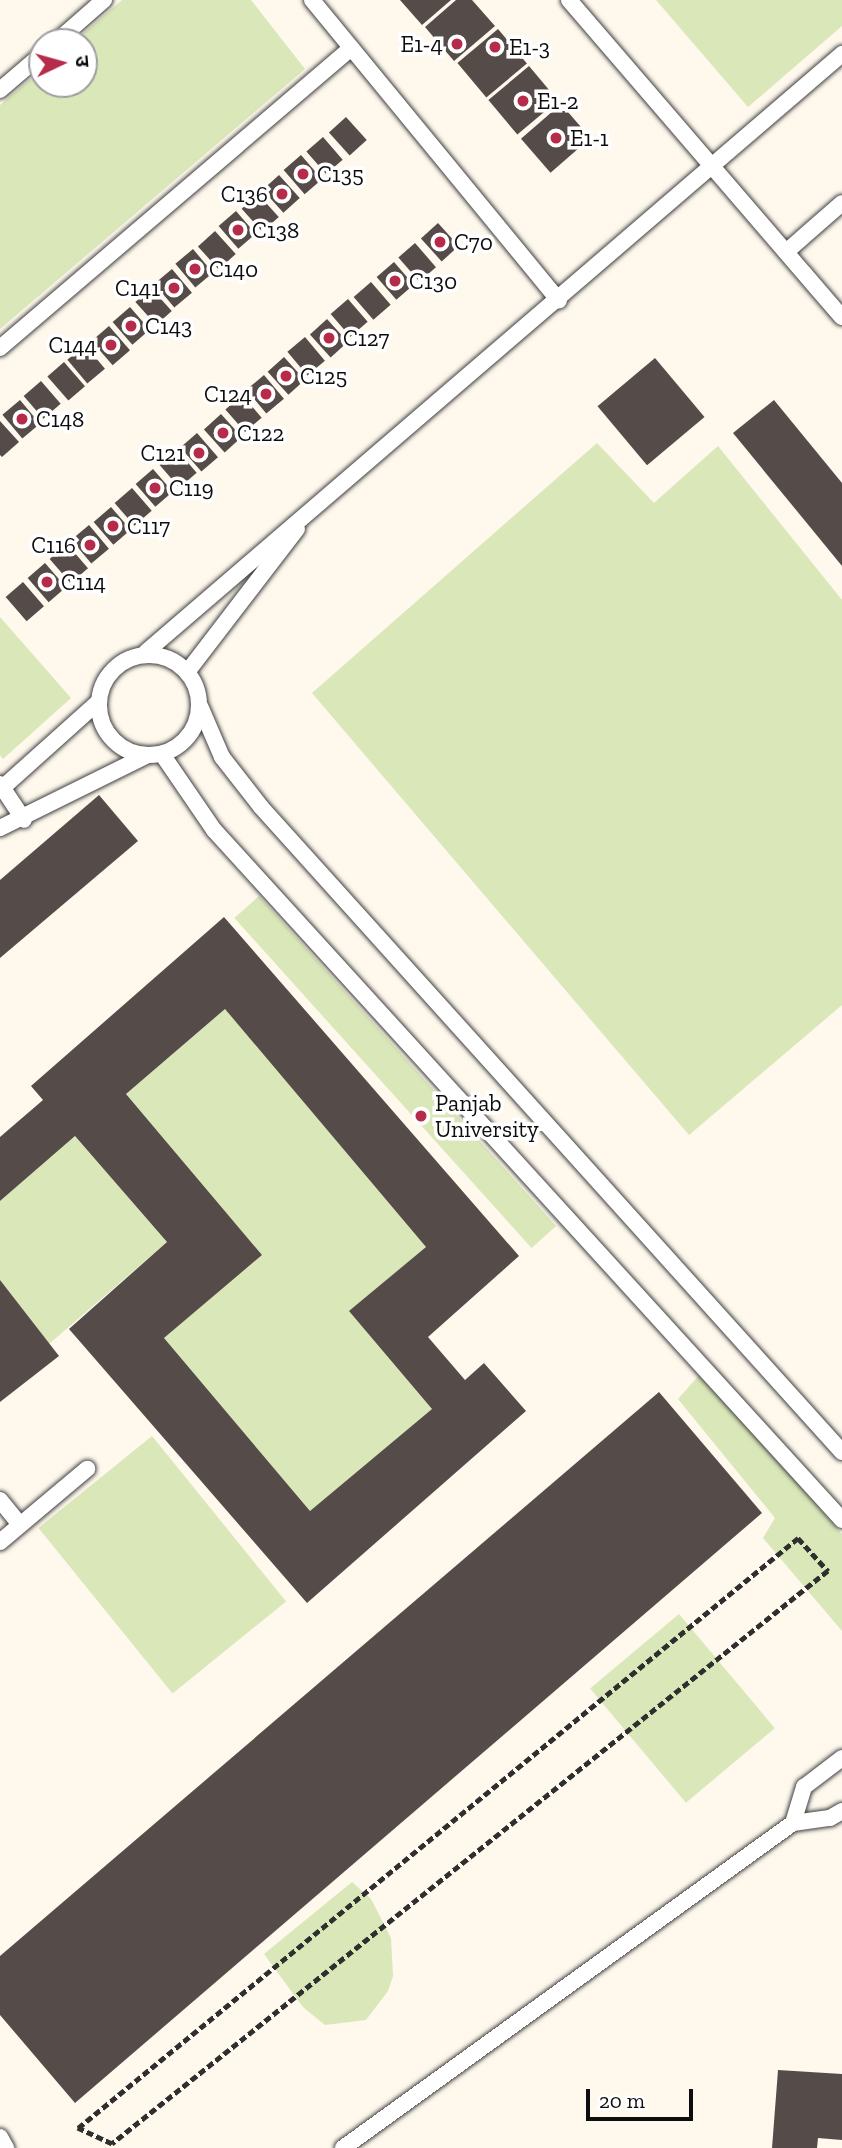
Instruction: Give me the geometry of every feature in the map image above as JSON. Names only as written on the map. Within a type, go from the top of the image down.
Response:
[{"type":"lane","points":[[72,28],[104,0]]},
{"type":"lane","points":[[312,0],[559,301]]},
{"type":"lane","points":[[569,0],[842,317]]},
{"type":"lane","points":[[0,348],[351,48]]},
{"type":"lane","points":[[842,54],[710,166],[559,301],[317,502],[146,652],[114,667],[102,687],[98,702],[101,723],[111,739],[127,751],[154,755],[214,830],[842,1520]]},
{"type":"lane","points":[[0,90],[28,66]]},
{"type":"lane","points":[[786,253],[842,203]]},
{"type":"lane","points":[[188,671],[317,502]]},
{"type":"lane","points":[[146,652],[188,671],[222,757],[261,807],[842,1452]]},
{"type":"lane","points":[[24,820],[1,787],[98,702]]},
{"type":"lane","points":[[0,828],[24,820],[182,743],[200,706]]},
{"type":"lane","points":[[0,1542],[87,1469]]},
{"type":"lane","points":[[0,1500],[20,1525]]},
{"type":"lane","points":[[793,1823],[804,1787],[842,1758]]},
{"type":"lane","points":[[343,2148],[793,1823],[830,1818],[842,1811]]},
{"type":"lane","points":[[0,2137],[6,2148]]},
{"type":"path","points":[[798,1538],[828,1571],[112,2144],[78,2128],[336,1917],[798,1538]]},
{"type":"green space","points":[[122,0],[251,0],[305,69],[0,329],[0,105],[28,81],[28,98],[98,98],[98,28],[89,28]]},
{"type":"green space","points":[[656,0],[842,0],[842,26],[748,107]]},
{"type":"green space","points":[[597,443],[654,503],[718,446],[842,600],[842,1005],[689,1135],[312,693]]},
{"type":"green space","points":[[0,617],[71,698],[3,759],[0,755]]},
{"type":"green space","points":[[259,896],[556,1226],[532,1248],[234,918]]},
{"type":"green space","points":[[225,1009],[426,1247],[350,1311],[432,1409],[310,1511],[164,1338],[262,1255],[126,1094]]},
{"type":"green space","points":[[75,1136],[167,1242],[49,1344],[0,1281],[0,1201]]},
{"type":"green space","points":[[701,1373],[842,1534],[842,1631],[763,1538],[775,1518],[678,1399]]},
{"type":"green space","points":[[152,1436],[286,1602],[173,1693],[39,1528]]},
{"type":"green space","points":[[679,1614],[775,1728],[686,1803],[590,1689]]},
{"type":"green space","points":[[352,1882],[371,1899],[391,1938],[393,1976],[388,1991],[366,2020],[325,2025],[303,2007],[264,1954]]},
{"type":"building","points":[[400,0],[451,0],[422,25]]},
{"type":"building","name":"E1-4","points":[[456,0],[472,0],[495,26],[454,61],[425,27]]},
{"type":"building","name":"E1-3","points":[[498,29],[527,63],[486,98],[457,63]]},
{"type":"building","name":"E1-2","points":[[529,66],[558,100],[517,135],[488,100]]},
{"type":"building","name":"E1-1","points":[[561,104],[591,138],[551,173],[521,139]]},
{"type":"building","points":[[346,117],[367,140],[350,155],[329,132]]},
{"type":"building","points":[[323,137],[343,160],[326,174],[306,151]]},
{"type":"building","name":"C135","points":[[301,155],[322,179],[305,194],[284,170]]},
{"type":"building","name":"C136","points":[[279,175],[300,198],[283,213],[263,190]]},
{"type":"building","points":[[258,194],[279,217],[262,232],[242,209]]},
{"type":"building","name":"C138","points":[[236,211],[256,234],[238,249],[219,226]]},
{"type":"building","name":"C70","points":[[438,223],[459,246],[442,261],[421,238]]},
{"type":"building","points":[[215,231],[236,254],[219,269],[198,246]]},
{"type":"building","points":[[415,243],[436,267],[419,282],[398,257]]},
{"type":"building","name":"C140","points":[[193,249],[213,273],[195,288],[175,264]]},
{"type":"building","name":"C130","points":[[394,262],[414,285],[396,300],[377,277]]},
{"type":"building","name":"C141","points":[[172,269],[192,293],[174,308],[154,284]]},
{"type":"building","points":[[371,282],[391,305],[373,320],[354,297]]},
{"type":"building","points":[[151,288],[172,311],[156,325],[135,302]]},
{"type":"building","points":[[348,299],[368,322],[350,337],[331,314]]},
{"type":"building","name":"C143","points":[[130,307],[150,330],[132,345],[113,322]]},
{"type":"building","name":"C127","points":[[327,319],[348,342],[331,357],[310,334]]},
{"type":"building","name":"C144","points":[[109,326],[130,350],[113,365],[92,341]]},
{"type":"building","points":[[305,337],[325,361],[307,376],[287,352]]},
{"type":"building","points":[[85,345],[105,369],[87,384],[67,360]]},
{"type":"building","name":"C125","points":[[284,357],[305,380],[288,395],[268,372]]},
{"type":"building","points":[[655,358],[704,417],[647,465],[598,406]]},
{"type":"building","points":[[64,362],[85,386],[68,401],[47,376]]},
{"type":"building","name":"C124","points":[[264,375],[284,399],[266,414],[246,390]]},
{"type":"building","points":[[41,381],[61,404],[43,419],[24,396]]},
{"type":"building","points":[[242,395],[262,418],[245,432],[225,409]]},
{"type":"building","name":"C148","points":[[20,400],[40,424],[22,439],[2,415]]},
{"type":"building","points":[[774,400],[842,483],[842,566],[733,433]]},
{"type":"building","name":"C122","points":[[221,414],[242,437],[225,452],[204,429]]},
{"type":"building","points":[[0,421],[19,442],[2,457],[0,455]]},
{"type":"building","name":"C121","points":[[197,433],[218,457],[201,472],[180,447]]},
{"type":"building","points":[[177,450],[197,473],[179,488],[160,465]]},
{"type":"building","name":"C119","points":[[153,469],[173,492],[155,507],[136,484]]},
{"type":"building","points":[[132,488],[152,511],[134,526],[115,503]]},
{"type":"building","name":"C117","points":[[111,507],[131,530],[113,545],[94,522]]},
{"type":"building","name":"C116","points":[[89,525],[109,549],[91,564],[71,540]]},
{"type":"building","points":[[67,544],[88,568],[71,583],[50,559]]},
{"type":"building","name":"C114","points":[[45,563],[66,587],[49,602],[28,578]]},
{"type":"building","points":[[23,582],[44,606],[27,621],[6,597]]},
{"type":"building","points":[[99,795],[138,841],[0,958],[0,880]]},
{"type":"building","points":[[224,917],[519,1256],[428,1337],[465,1380],[484,1363],[526,1411],[307,1603],[69,1329],[167,1242],[75,1136],[0,1201],[0,1137],[43,1100],[31,1086]],"holes":[[[225,1009],[426,1247],[349,1311],[432,1409],[310,1511],[164,1338],[262,1255],[126,1094]]]},
{"type":"building","points":[[0,1280],[59,1356],[0,1402]]},
{"type":"building","points":[[659,1392],[762,1513],[75,2103],[0,2015],[0,1956]]},
{"type":"building","points":[[778,2070],[842,2074],[842,2140],[818,2138],[817,2148],[772,2148]]},
{"type":"place","name":"E1-4","points":[[457,44]]},
{"type":"place","name":"E1-3","points":[[495,47]]},
{"type":"place","name":"E1-2","points":[[523,101]]},
{"type":"place","name":"E1-1","points":[[556,138]]},
{"type":"place","name":"C135","points":[[303,174]]},
{"type":"place","name":"C136","points":[[282,194]]},
{"type":"place","name":"C138","points":[[238,230]]},
{"type":"place","name":"C70","points":[[440,242]]},
{"type":"place","name":"C140","points":[[195,269]]},
{"type":"place","name":"C130","points":[[395,281]]},
{"type":"place","name":"C141","points":[[174,288]]},
{"type":"place","name":"C143","points":[[131,326]]},
{"type":"place","name":"C127","points":[[329,338]]},
{"type":"place","name":"C144","points":[[111,345]]},
{"type":"place","name":"C125","points":[[286,376]]},
{"type":"place","name":"C124","points":[[266,394]]},
{"type":"place","name":"C148","points":[[22,419]]},
{"type":"place","name":"C122","points":[[223,433]]},
{"type":"place","name":"C121","points":[[199,453]]},
{"type":"place","name":"C119","points":[[155,488]]},
{"type":"place","name":"C117","points":[[113,526]]},
{"type":"place","name":"C116","points":[[90,545]]},
{"type":"place","name":"C114","points":[[47,582]]},
{"type":"place","name":"Panjab University","points":[[421,1116]]}]
